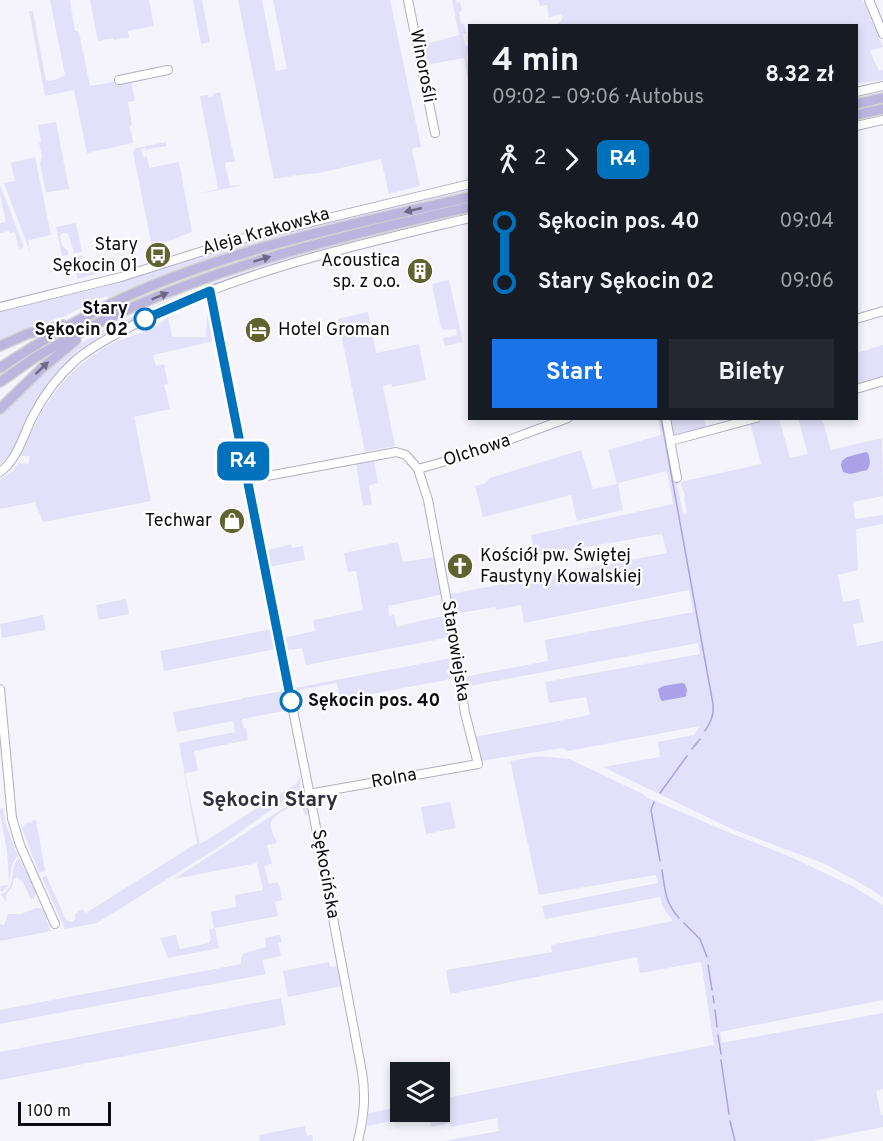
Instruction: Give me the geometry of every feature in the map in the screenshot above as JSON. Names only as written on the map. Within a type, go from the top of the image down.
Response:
[{"type":"main road","points":[[858,104],[883,98]]},
{"type":"main road","points":[[858,115],[883,109]]},
{"type":"main road","name":"Aleja Krakowska","points":[[79,320],[153,286],[253,250],[468,197]]},
{"type":"main road","name":"Aleja Krakowska","points":[[100,323],[158,296],[250,263],[349,235],[468,207]]},
{"type":"main road","points":[[0,346],[27,334],[79,320]]},
{"type":"main road","points":[[0,368],[79,320]]},
{"type":"main road","points":[[0,382],[40,355],[100,323]]},
{"type":"main road","points":[[0,409],[54,357],[100,323]]},
{"type":"street","name":"Winorośli","points":[[408,0],[435,133]]},
{"type":"street","points":[[869,0],[880,20],[883,34]]},
{"type":"street","points":[[119,80],[168,70]]},
{"type":"street","points":[[858,92],[883,86]]},
{"type":"street","points":[[858,126],[883,120]]},
{"type":"street","points":[[0,307],[114,279],[233,241],[468,184]]},
{"type":"street","name":"Aleja Krakowska","points":[[0,472],[14,457],[42,399],[53,384],[78,359],[123,331],[210,291],[297,262],[468,218]]},
{"type":"street","name":"Sękocińska","points":[[210,291],[309,793],[364,1088],[364,1111],[358,1141]]},
{"type":"street","points":[[858,318],[883,311]]},
{"type":"street","points":[[858,388],[883,381]]},
{"type":"street","name":"Olchowa","points":[[418,469],[471,454],[563,420]]},
{"type":"street","points":[[666,420],[677,478]]},
{"type":"street","points":[[670,438],[674,440],[749,420]]},
{"type":"street","points":[[246,480],[396,452],[407,456],[418,469]]},
{"type":"street","name":"Starowiejska","points":[[418,469],[428,500],[439,552],[465,712],[478,764]]},
{"type":"street","points":[[0,688],[12,818],[20,845],[55,924]]},
{"type":"street","name":"Rolna","points":[[309,793],[478,764]]},
{"type":"shaded area","points":[[50,0],[70,0],[75,31],[79,32],[90,86],[131,81],[135,101],[128,102],[133,143],[87,153],[74,90],[45,96],[29,11],[33,11],[46,80],[56,80],[65,75]]},
{"type":"shaded area","points":[[90,0],[149,0],[154,26],[128,31],[129,38],[98,41]]},
{"type":"shaded area","points":[[193,0],[202,0],[210,42],[201,44]]},
{"type":"shaded area","points":[[238,0],[262,0],[276,71],[287,69],[273,0],[390,0],[421,147],[412,150],[420,186],[389,194],[381,159],[319,173],[274,179]]},
{"type":"shaded area","points":[[452,0],[460,2],[462,11],[459,12],[461,24],[464,24],[466,33],[463,34],[465,46],[468,45],[468,80],[464,58],[426,65],[422,45],[459,35]]},
{"type":"shaded area","points":[[538,0],[863,0],[883,47],[870,51],[879,71],[883,70],[883,80],[858,83],[858,24],[556,24],[563,17],[560,14],[549,18],[547,5],[540,6]]},
{"type":"shaded area","points":[[220,92],[235,162],[225,164],[230,186],[240,186],[197,194],[218,189],[200,96],[208,95],[209,97]]},
{"type":"shaded area","points":[[56,122],[69,189],[46,192],[40,164],[42,156],[38,125]]},
{"type":"shaded area","points":[[166,142],[166,146],[141,149],[143,157],[147,156],[149,168],[179,162],[192,232],[152,247],[133,152],[136,148]]},
{"type":"shaded area","points":[[35,157],[51,235],[28,240],[30,252],[4,183],[15,181],[11,163]]},
{"type":"shaded area","points":[[0,185],[24,247],[19,249],[15,232],[0,233],[0,223],[6,222]]},
{"type":"shaded area","points":[[468,187],[468,193],[253,247],[185,267],[108,298],[106,296],[65,316],[18,332],[0,341],[0,311],[99,288],[236,243]]},
{"type":"shaded area","points":[[468,212],[468,215],[297,259],[118,329],[92,344],[58,372],[28,416],[15,446],[0,464],[0,415],[48,368],[82,343],[166,301],[301,253]]},
{"type":"shaded area","points":[[76,223],[82,252],[74,253],[69,236],[67,233],[62,233],[60,236],[62,245],[68,250],[68,255],[62,256],[56,227]]},
{"type":"shaded area","points":[[82,255],[84,265],[113,258],[116,268],[78,279],[76,274],[85,268],[74,269],[71,259]]},
{"type":"shaded area","points":[[449,280],[463,342],[445,346],[443,338],[457,335],[456,329],[441,328],[432,284]]},
{"type":"shaded area","points":[[368,312],[376,353],[419,344],[426,380],[392,387],[391,384],[383,386],[395,446],[365,452],[338,319]]},
{"type":"shaded area","points":[[168,316],[172,337],[206,337],[207,316],[209,316],[214,340],[153,355],[156,366],[164,364],[168,384],[164,385],[170,409],[134,417],[151,501],[43,522],[35,502],[0,509],[0,480],[13,471],[18,463],[29,464],[30,456],[21,456],[46,405],[68,376],[97,353],[114,343],[156,326]]},
{"type":"shaded area","points":[[883,345],[883,377],[858,384],[858,353]]},
{"type":"shaded area","points":[[658,420],[664,420],[683,514],[687,513],[680,482],[761,464],[750,422],[779,420],[790,458],[808,454],[798,420],[822,420],[831,450],[882,438],[883,496],[853,502],[855,519],[883,515],[883,524],[856,529],[858,570],[838,575],[843,602],[859,599],[864,622],[853,624],[857,646],[883,641],[883,897],[825,864],[732,829],[603,767],[660,757],[658,742],[694,735],[700,726],[568,751],[562,748],[480,761],[474,737],[590,715],[586,697],[549,703],[545,682],[700,654],[698,643],[464,687],[463,677],[548,661],[545,640],[693,612],[689,590],[524,623],[521,605],[454,614],[450,594],[667,553],[662,534],[535,556],[531,535],[673,504],[667,471],[618,483],[623,510],[577,521],[571,495],[483,517],[475,486],[484,484],[490,478],[581,450],[593,489],[617,484],[608,450],[661,435]]},
{"type":"shaded area","points":[[669,420],[704,420],[706,428],[676,436],[671,432]]},
{"type":"shaded area","points":[[866,452],[870,462],[867,470],[850,474],[843,472],[842,461],[847,457]]},
{"type":"shaded area","points":[[374,460],[378,483],[369,485],[372,504],[363,506],[356,463]]},
{"type":"shaded area","points":[[398,542],[403,562],[436,557],[444,594],[388,606],[389,616],[394,615],[397,627],[443,616],[445,621],[448,621],[451,637],[306,665],[302,648],[285,651],[282,638],[315,631],[313,620],[363,610],[356,571],[348,572],[344,553]]},
{"type":"shaded area","points":[[291,544],[292,548],[303,546],[305,560],[268,567],[265,552]]},
{"type":"shaded area","points":[[126,599],[129,614],[99,620],[96,605]]},
{"type":"shaded area","points":[[43,615],[46,630],[2,638],[0,624]]},
{"type":"shaded area","points":[[272,629],[276,649],[164,671],[160,651]]},
{"type":"shaded area","points":[[452,658],[449,667],[455,670],[456,678],[340,700],[337,683],[294,691],[294,688]]},
{"type":"shaded area","points":[[685,684],[687,690],[686,696],[662,701],[658,689]]},
{"type":"shaded area","points":[[284,691],[288,710],[242,719],[248,740],[194,751],[198,771],[185,773],[200,844],[296,784],[300,777],[300,789],[222,845],[97,923],[65,929],[42,878],[46,875],[66,920],[72,922],[76,919],[74,915],[82,909],[86,913],[197,843],[179,743],[235,732],[233,721],[177,732],[173,712]]},
{"type":"shaded area","points":[[539,756],[569,759],[646,797],[791,857],[854,887],[883,905],[883,1000],[720,1032],[722,1043],[883,1013],[883,1089],[876,1091],[881,1115],[883,1115],[883,1127],[812,1141],[444,1141],[499,1131],[497,1118],[451,1127],[450,1123],[431,1127],[430,1122],[450,1122],[450,1097],[714,1045],[701,962],[640,973],[637,957],[450,994],[446,970],[552,952],[551,945],[673,921],[663,907],[660,897],[545,919],[542,906],[658,883],[656,875],[539,895],[510,761]]},
{"type":"shaded area","points":[[307,798],[310,815],[305,815],[301,805],[298,805],[279,814],[271,824],[277,843],[267,845],[272,864],[264,866],[269,884],[277,882],[280,887],[282,900],[275,902],[278,916],[215,928],[219,948],[168,958],[160,938],[176,935],[180,949],[209,943],[211,939],[209,929],[214,928],[211,912],[236,907],[235,895],[263,890],[257,863],[174,879],[296,800]]},
{"type":"shaded area","points":[[450,802],[456,828],[426,834],[421,807]]},
{"type":"shaded area","points":[[3,808],[6,825],[18,856],[12,865],[9,883],[7,851],[0,814],[0,809]]},
{"type":"shaded area","points":[[36,820],[45,871],[39,873],[22,828]]},
{"type":"shaded area","points":[[19,858],[25,870],[29,872],[37,892],[31,900],[23,882],[17,877],[6,895],[6,902],[1,894],[11,883],[14,867]]},
{"type":"shaded area","points":[[9,883],[6,889],[1,892],[0,886]]},
{"type":"shaded area","points":[[36,908],[43,909],[47,913],[49,917],[46,920],[51,931],[0,941],[0,924],[4,925],[8,914],[21,914]]},
{"type":"shaded area","points":[[280,935],[282,942],[278,943],[281,956],[262,960],[266,974],[0,1024],[0,1010],[241,964],[244,953],[266,947],[265,938]]},
{"type":"shaded area","points":[[329,962],[330,967],[338,966],[342,986],[288,997],[283,971]]},
{"type":"shaded area","points":[[281,998],[286,1025],[0,1080],[0,1052]]},
{"type":"shaded area","points":[[390,1109],[390,1121],[367,1126],[368,1113]]},
{"type":"shaded area","points":[[305,1126],[307,1136],[312,1135],[313,1141],[260,1141],[259,1135]]},
{"type":"waterway","points":[[661,420],[713,704],[712,718],[705,731]]},
{"type":"waterway","points":[[692,749],[700,739]]},
{"type":"waterway","points":[[660,793],[687,756]]},
{"type":"waterway","points":[[654,802],[651,810],[660,861]]},
{"type":"waterway","points":[[662,870],[668,901],[679,918]]},
{"type":"waterway","points":[[684,923],[700,939],[707,957]]},
{"type":"waterway","points":[[708,965],[712,990]]},
{"type":"waterway","points":[[713,996],[714,1003]]},
{"type":"waterway","points":[[715,1010],[717,1027]]},
{"type":"waterway","points":[[718,1035],[721,1054]]},
{"type":"waterway","points":[[721,1060],[729,1114]]},
{"type":"waterway","points":[[730,1121],[735,1141]]},
{"type":"bus line","name":"R4","points":[[145,319],[210,291],[291,701]]},
{"type":"place","name":"Stary Sękocin 01","points":[[158,255]]},
{"type":"place","name":"Acoustica sp. z o.o.","points":[[420,271]]},
{"type":"place","name":"Stary Sękocin 02","points":[[145,319]]},
{"type":"place","name":"Hotel Groman","points":[[258,330]]},
{"type":"place","name":"Techwar","points":[[232,521]]},
{"type":"place","name":"Kościół pw. Świętej Faustyny Kowalskiej","points":[[460,566]]},
{"type":"place","name":"Sękocin pos. 40","points":[[291,701]]},
{"type":"district","name":"Sękocin Stary","points":[[270,800]]}]
